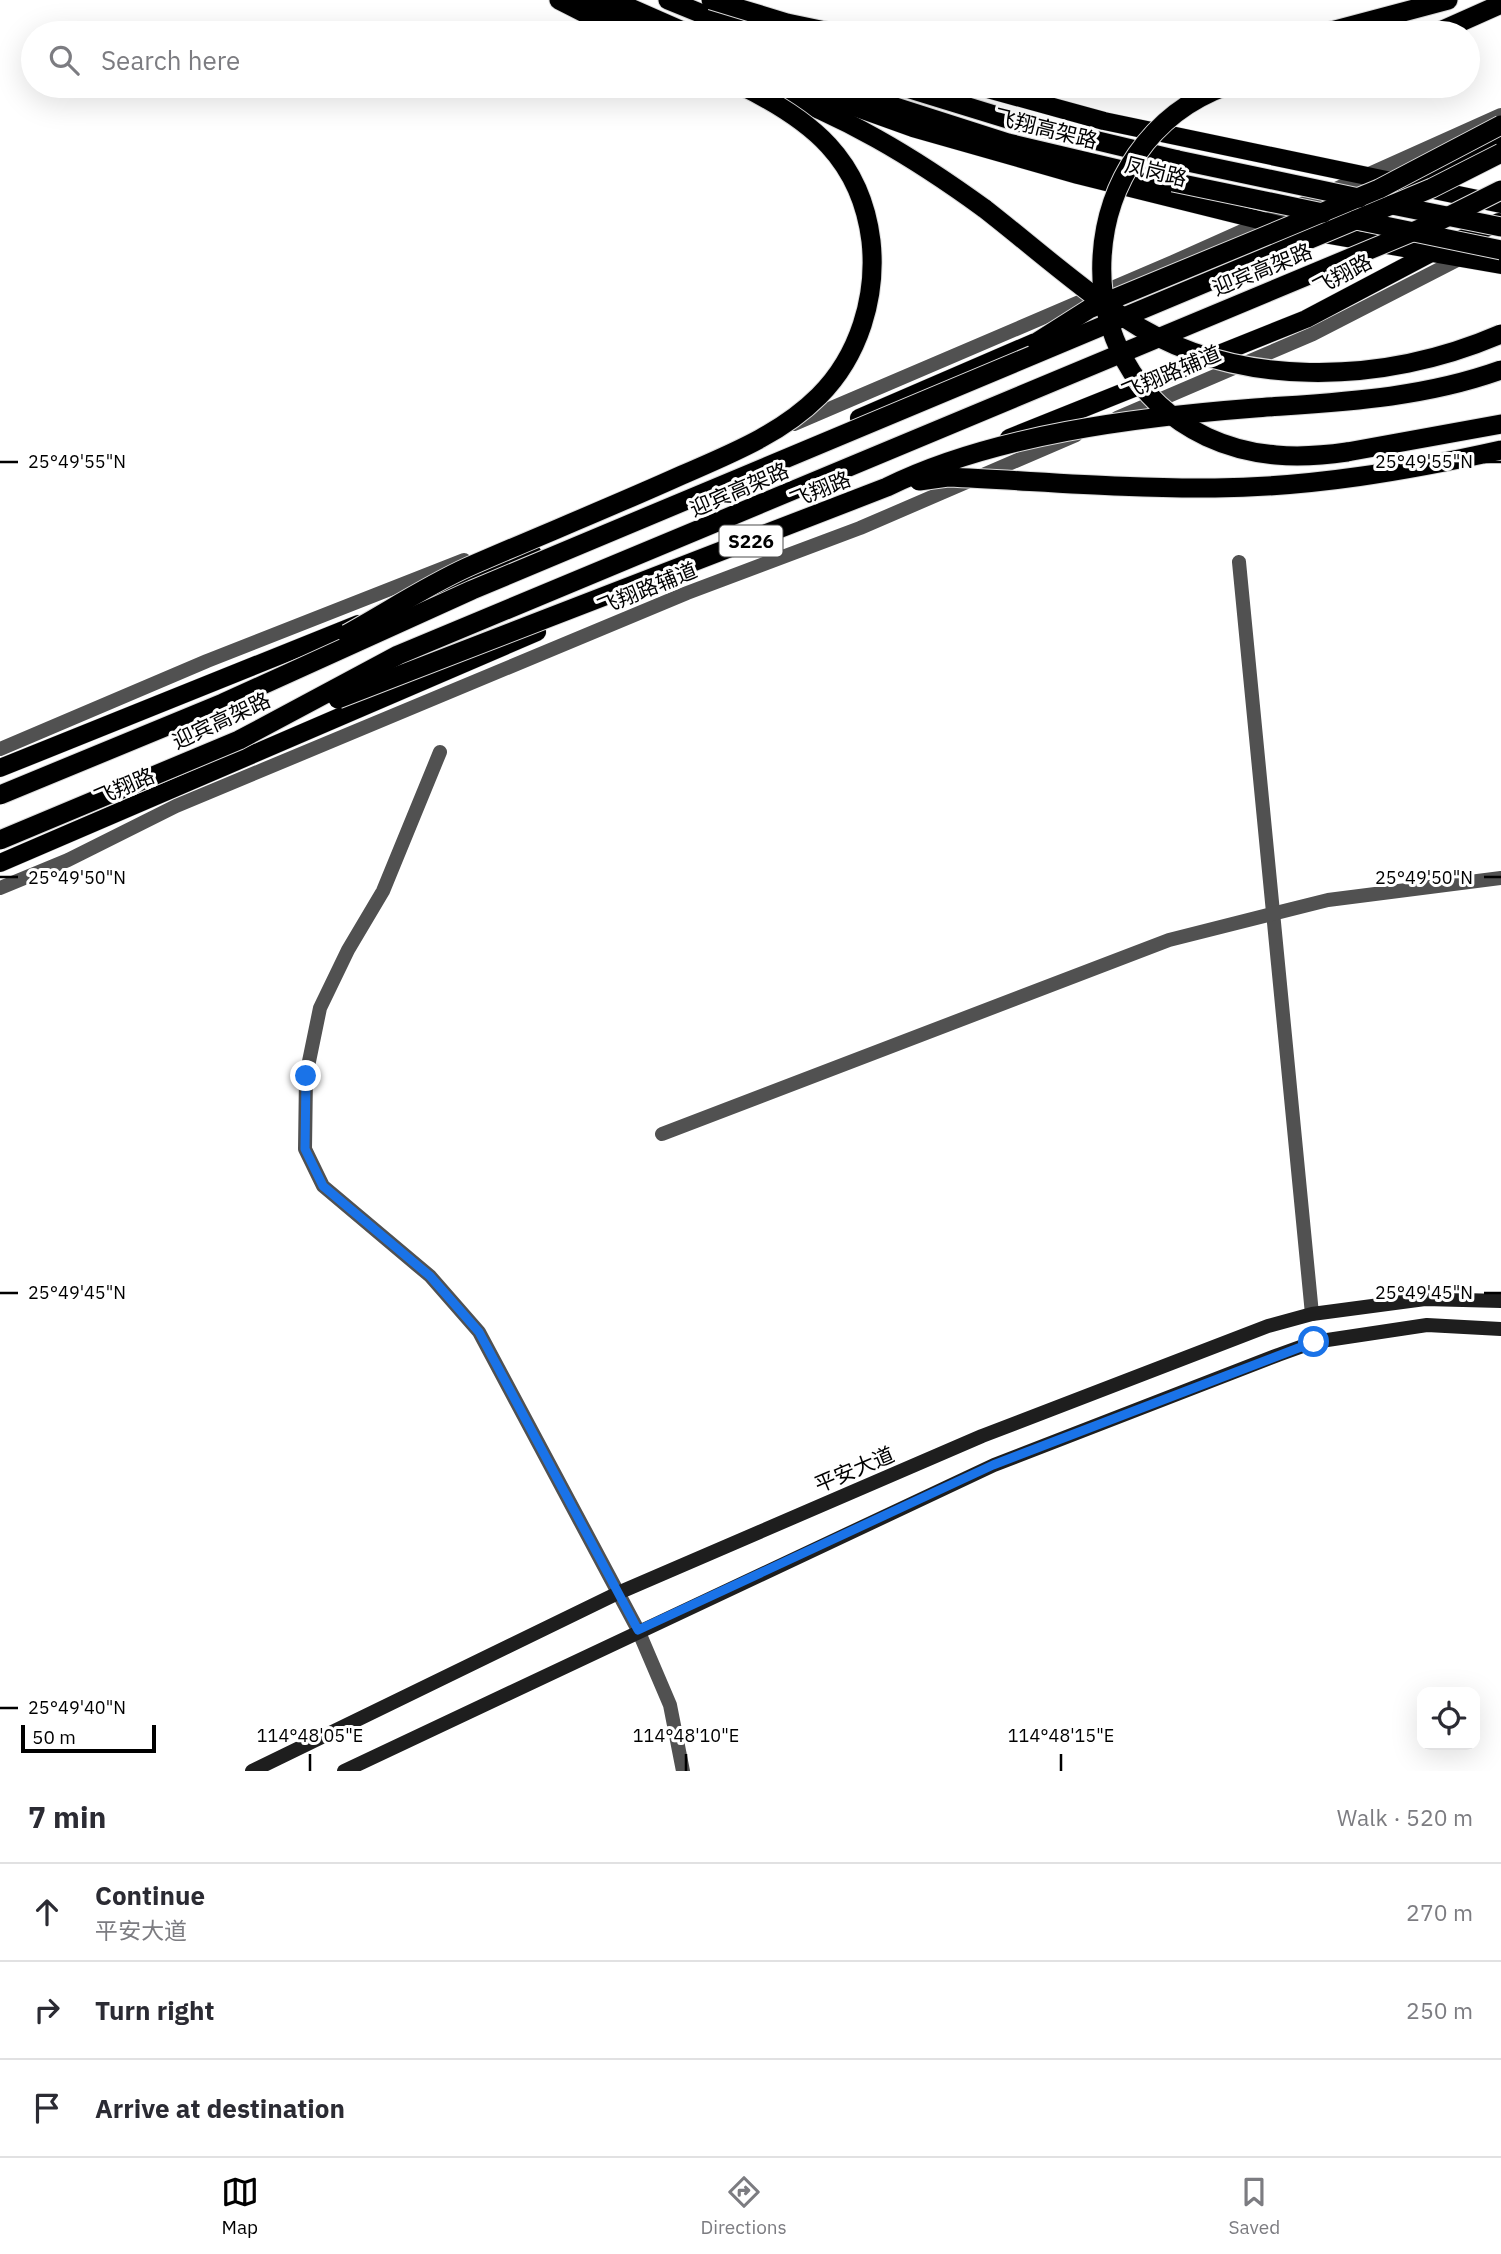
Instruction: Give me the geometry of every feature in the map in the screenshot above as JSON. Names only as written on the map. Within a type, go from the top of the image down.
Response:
[{"type":"highway","points":[[559,0],[600,21]]},
{"type":"highway","points":[[612,0],[660,21]]},
{"type":"highway","points":[[668,0],[720,21]]},
{"type":"highway","points":[[710,0],[780,21]]},
{"type":"highway","points":[[1369,21],[1448,0]]},
{"type":"highway","points":[[1463,21],[1501,4]]},
{"type":"highway","points":[[223,703],[464,569],[742,449],[792,419],[838,374],[856,343],[867,312],[872,280],[869,223],[848,168],[831,145],[767,98]]},
{"type":"highway","points":[[790,98],[895,148],[985,209],[1125,318],[1164,339],[1203,354],[1253,366],[1304,373],[1365,371],[1419,363],[1463,351],[1501,334]]},
{"type":"highway","name":"飞翔高架路","points":[[867,98],[1008,143],[1173,182],[1501,250]]},
{"type":"highway","name":"飞翔高架路","points":[[939,98],[1014,121],[1178,160],[1501,227]]},
{"type":"highway","points":[[1201,98],[1189,104],[1152,134],[1122,176],[1103,231],[1102,286],[1109,318],[1129,363],[1154,398],[1205,436],[1231,446],[1286,457],[1348,452],[1501,424]]},
{"type":"highway","points":[[989,372],[1089,309],[1379,189],[1501,125]]},
{"type":"highway","name":"迎宾高架路","points":[[0,794],[223,703],[471,590],[1432,188],[1501,153]]},
{"type":"highway","name":"迎宾高架路","points":[[0,840],[239,740],[398,655],[1441,220],[1501,190]]},
{"type":"highway","points":[[239,740],[494,637],[887,487],[921,470],[1060,435],[1177,415],[1383,399],[1429,391],[1501,370]]},
{"type":"highway","points":[[887,487],[948,477],[1137,488],[1261,486],[1394,472],[1501,450]]},
{"type":"main road","points":[[581,0],[633,21]]},
{"type":"main road","points":[[736,0],[793,21]]},
{"type":"main road","name":"凤岗路","points":[[831,98],[938,135],[1078,175],[1266,222],[1501,265]]},
{"type":"main road","name":"凤岗路","points":[[1021,98],[1104,121],[1404,186],[1501,204]]},
{"type":"main road","points":[[0,768],[643,511],[1295,229],[1404,186],[1501,138]]},
{"type":"main road","name":"飞翔路","points":[[0,863],[670,573],[1306,319],[1431,253],[1501,220]]},
{"type":"main road","name":"平安大道","points":[[252,1771],[618,1593],[982,1436],[1268,1326],[1312,1314],[1425,1299],[1501,1301]]},
{"type":"main road","points":[[344,1771],[638,1630],[993,1465],[1302,1346],[1427,1325],[1501,1329]]},
{"type":"street","points":[[0,749],[207,662],[633,493],[1266,222],[1501,115]]},
{"type":"street","name":"飞翔路辅道","points":[[0,888],[68,860],[176,806],[687,593],[860,528],[1313,334],[1501,237]]},
{"type":"street","points":[[1239,562],[1312,1314]]},
{"type":"street","points":[[440,752],[383,891],[348,950],[320,1008],[306,1076],[305,1149],[323,1186],[430,1276],[479,1332],[638,1630],[670,1705],[683,1771]]},
{"type":"street","points":[[662,1135],[1169,940],[1328,900],[1501,878]]},
{"type":"route","points":[[306,1076],[305,1149],[323,1186],[430,1276],[479,1332],[638,1630],[993,1465],[1314,1342]]}]
